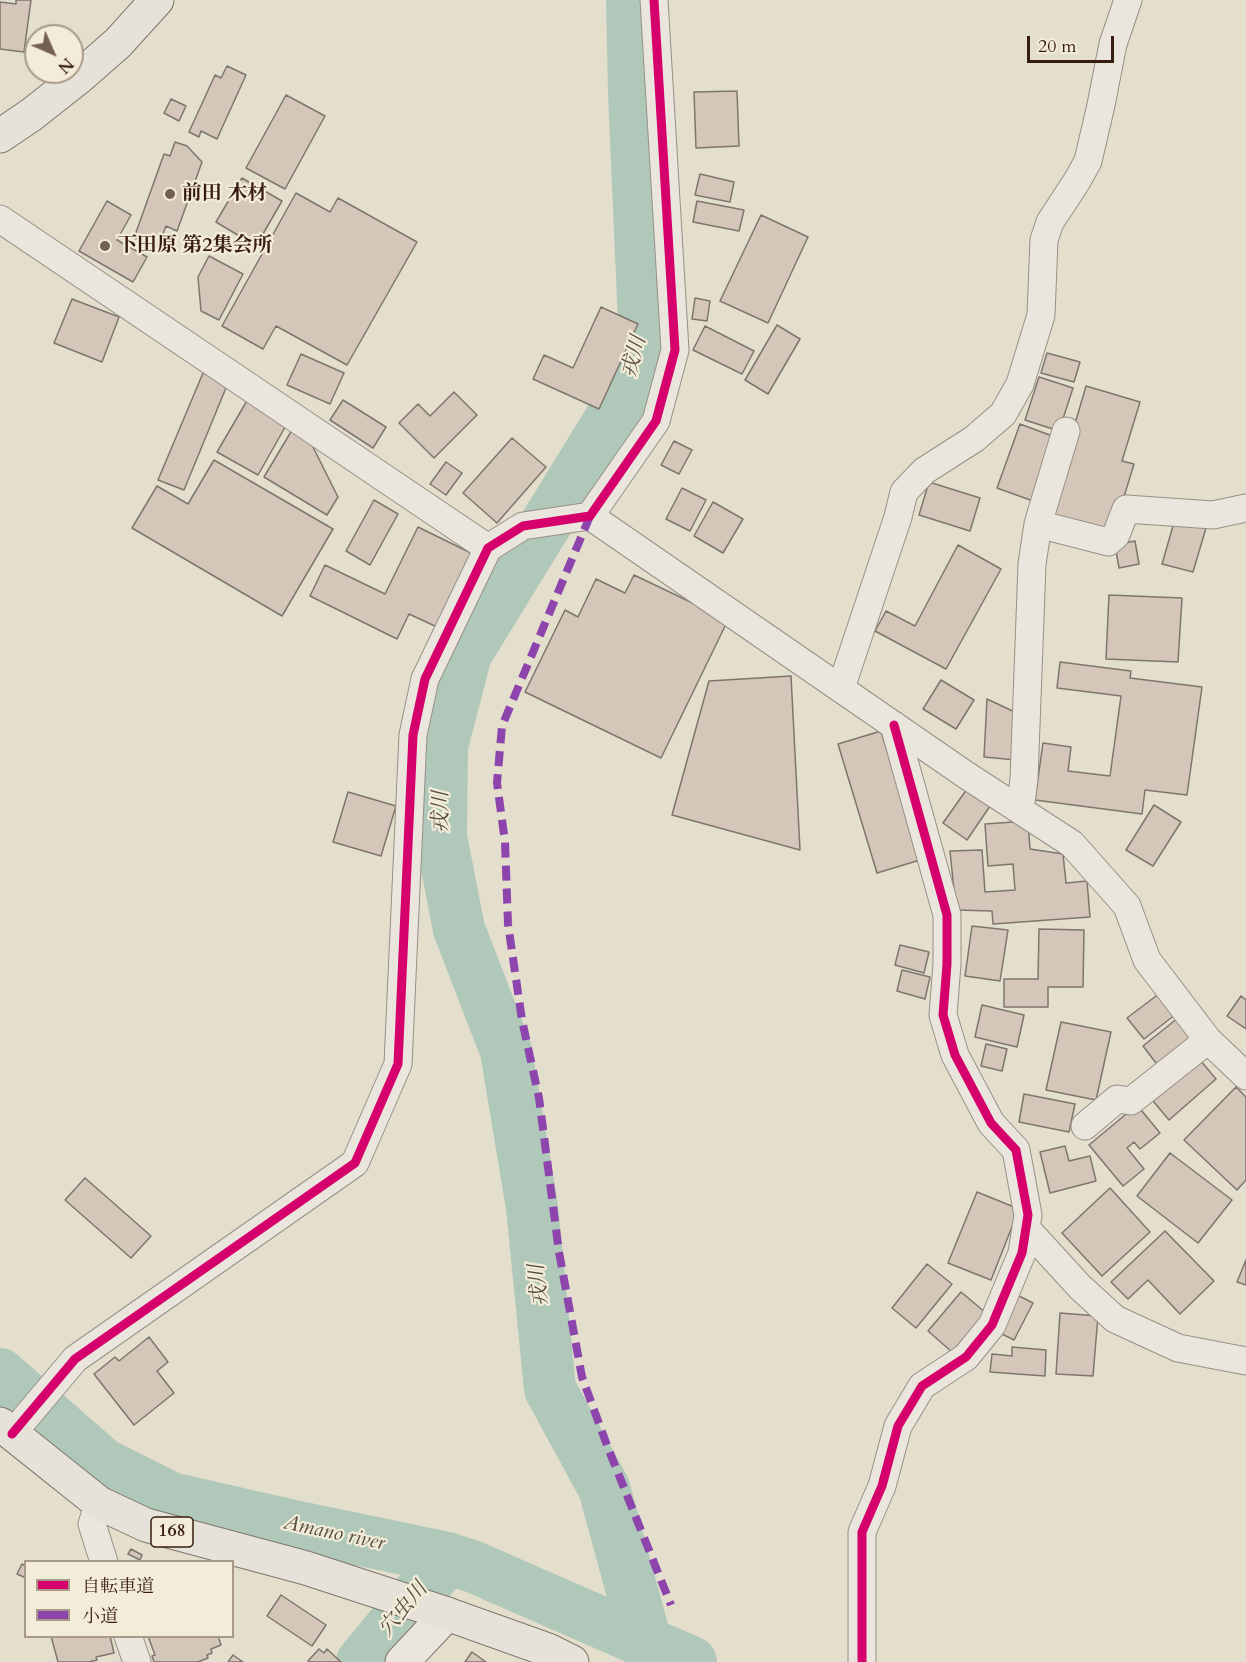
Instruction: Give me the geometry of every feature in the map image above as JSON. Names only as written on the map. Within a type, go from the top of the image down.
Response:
[{"type":"highway","points":[[0,136],[78,78],[118,43],[157,0]]},
{"type":"highway","name":"168","points":[[8,1430],[99,1503],[146,1525],[306,1568],[447,1614],[548,1650],[572,1662]]},
{"type":"street","points":[[588,517],[656,421],[675,350],[654,0]]},
{"type":"street","points":[[841,688],[898,517],[904,492],[924,471],[974,439],[1003,414],[1020,384],[1041,315],[1044,240],[1050,222],[1088,160],[1113,44],[1128,0]]},
{"type":"street","points":[[0,219],[488,548]]},
{"type":"street","points":[[1020,810],[1024,779],[1032,564],[1038,524],[1066,431]]},
{"type":"street","points":[[1038,524],[1108,542],[1116,535],[1126,509],[1213,515],[1246,508]]},
{"type":"street","points":[[8,1430],[75,1359],[355,1163],[398,1064],[413,735],[425,679],[488,548],[523,526],[588,517],[966,775],[1072,844],[1127,906],[1147,960],[1208,1040],[1246,1076]]},
{"type":"street","points":[[862,1662],[862,1532],[882,1486],[898,1426],[922,1386],[966,1357],[992,1325],[1022,1253],[1028,1215],[1016,1150],[991,1123],[955,1054],[942,1015],[947,964],[947,915],[894,725]]},
{"type":"street","points":[[1085,1126],[1117,1099],[1131,1101],[1208,1040]]},
{"type":"street","points":[[1026,1228],[1080,1287],[1115,1319],[1178,1348],[1246,1361]]},
{"type":"street","points":[[99,1503],[92,1524],[103,1560]]},
{"type":"street","points":[[402,1662],[447,1614]]},
{"type":"street","points":[[129,1638],[136,1662]]},
{"type":"building","points":[[16,0],[31,0],[28,24],[24,24],[24,52],[0,49],[0,2],[16,4]]},
{"type":"building","points":[[227,66],[246,75],[217,139],[201,131],[199,137],[189,132],[215,75],[221,78]]},
{"type":"building","points":[[737,91],[739,146],[696,148],[694,92]]},
{"type":"building","points":[[286,95],[325,116],[285,189],[246,168]]},
{"type":"building","points":[[171,99],[186,106],[179,121],[164,113]]},
{"type":"building","name":"前田 木材","points":[[175,142],[187,146],[202,162],[177,231],[166,226],[158,247],[155,246],[154,251],[142,247],[144,242],[134,238],[164,154],[170,156]]},
{"type":"building","points":[[700,174],[734,182],[730,202],[695,195]]},
{"type":"building","points":[[242,178],[282,201],[256,246],[216,222]]},
{"type":"building","points":[[296,193],[330,212],[338,198],[417,242],[347,365],[276,326],[263,349],[222,326]]},
{"type":"building","name":"下田原 第2集会所","points":[[107,201],[131,215],[117,240],[147,257],[133,282],[79,251]]},
{"type":"building","points":[[697,201],[744,210],[739,231],[693,222]]},
{"type":"building","points":[[761,215],[808,237],[768,323],[720,301]]},
{"type":"building","points":[[209,256],[243,274],[219,320],[201,311],[198,277]]},
{"type":"building","points":[[695,298],[710,301],[707,321],[692,319]]},
{"type":"building","points":[[72,299],[119,317],[102,362],[54,343]]},
{"type":"building","points":[[601,307],[638,324],[599,409],[533,379],[544,355],[573,368]]},
{"type":"building","points":[[777,325],[800,339],[768,394],[745,380]]},
{"type":"building","points":[[705,326],[754,351],[742,374],[693,350]]},
{"type":"building","points":[[1047,353],[1080,362],[1074,382],[1041,373]]},
{"type":"building","points":[[301,354],[344,373],[330,404],[287,385]]},
{"type":"building","points":[[203,373],[228,383],[184,490],[158,480]]},
{"type":"building","points":[[1039,377],[1073,388],[1059,431],[1025,420]]},
{"type":"building","points":[[1086,386],[1140,402],[1122,461],[1134,464],[1112,536],[1048,517]]},
{"type":"building","points":[[454,392],[477,415],[434,458],[399,423],[418,404],[430,416]]},
{"type":"building","points":[[248,399],[288,422],[258,475],[217,452]]},
{"type":"building","points":[[343,400],[386,427],[373,448],[330,420]]},
{"type":"building","points":[[1020,424],[1055,437],[1033,501],[997,488]]},
{"type":"building","points":[[292,430],[310,441],[338,497],[327,515],[264,477]]},
{"type":"building","points":[[512,438],[546,467],[497,523],[463,493]]},
{"type":"building","points":[[674,441],[692,450],[679,474],[661,465]]},
{"type":"building","points":[[214,460],[333,529],[282,616],[132,528],[157,486],[188,504]]},
{"type":"building","points":[[446,462],[462,473],[446,495],[430,484]]},
{"type":"building","points":[[929,482],[980,498],[970,531],[919,515]]},
{"type":"building","points":[[682,488],[706,500],[690,531],[666,519]]},
{"type":"building","points":[[374,500],[398,514],[370,565],[346,551]]},
{"type":"building","points":[[713,502],[743,519],[723,553],[694,536]]},
{"type":"building","points":[[1175,519],[1206,528],[1193,572],[1162,564]]},
{"type":"building","points":[[418,527],[473,554],[437,627],[409,614],[397,639],[310,596],[325,565],[385,594]]},
{"type":"building","points":[[1135,541],[1139,564],[1119,568],[1115,545]]},
{"type":"building","points":[[958,545],[1001,569],[946,669],[875,631],[886,611],[915,626]]},
{"type":"building","points":[[634,575],[728,620],[661,758],[525,692],[565,610],[578,617],[596,579],[625,593]]},
{"type":"building","points":[[1109,595],[1182,598],[1178,662],[1106,659]]},
{"type":"building","points":[[1060,662],[1131,671],[1130,678],[1202,687],[1187,795],[1145,790],[1142,814],[1035,800],[1043,743],[1071,747],[1068,771],[1110,776],[1121,696],[1057,688]]},
{"type":"building","points":[[791,676],[800,850],[672,815],[709,681]]},
{"type":"building","points":[[941,680],[974,700],[956,729],[923,709]]},
{"type":"building","points":[[987,699],[1019,714],[1016,760],[984,757]]},
{"type":"building","points":[[881,731],[920,860],[877,873],[838,744]]},
{"type":"building","points":[[967,789],[990,806],[967,840],[943,823]]},
{"type":"building","points":[[348,792],[396,806],[381,856],[333,842]]},
{"type":"building","points":[[1154,805],[1181,822],[1153,866],[1126,850]]},
{"type":"building","points":[[1028,821],[1030,849],[1063,854],[1066,883],[1087,881],[1090,917],[993,924],[992,911],[956,910],[950,851],[982,850],[985,892],[1015,890],[1013,864],[988,866],[985,824]]},
{"type":"building","points":[[972,926],[1008,930],[1000,981],[965,976]]},
{"type":"building","points":[[1039,929],[1084,930],[1083,987],[1048,987],[1048,1007],[1004,1007],[1004,979],[1038,979]]},
{"type":"building","points":[[900,945],[929,952],[924,973],[895,965]]},
{"type":"building","points":[[902,970],[930,977],[925,999],[897,991]]},
{"type":"building","points":[[1160,993],[1176,1014],[1144,1039],[1127,1018]]},
{"type":"building","points":[[1241,996],[1246,1000],[1246,1029],[1227,1016]]},
{"type":"building","points":[[982,1005],[1024,1015],[1017,1047],[975,1037]]},
{"type":"building","points":[[1178,1018],[1194,1039],[1159,1067],[1143,1046]]},
{"type":"building","points":[[1061,1022],[1111,1032],[1096,1100],[1046,1090]]},
{"type":"building","points":[[986,1044],[1007,1049],[1002,1071],[981,1066]]},
{"type":"building","points":[[1200,1060],[1216,1079],[1169,1120],[1153,1101]]},
{"type":"building","points":[[1236,1087],[1246,1097],[1246,1180],[1237,1190],[1184,1140]]},
{"type":"building","points":[[1024,1094],[1075,1104],[1069,1132],[1019,1122]]},
{"type":"building","points":[[1137,1105],[1160,1133],[1140,1149],[1134,1142],[1127,1148],[1144,1169],[1123,1186],[1089,1145]]},
{"type":"building","points":[[1065,1146],[1069,1161],[1090,1156],[1096,1181],[1050,1193],[1040,1152]]},
{"type":"building","points":[[1170,1153],[1232,1200],[1198,1243],[1137,1196]]},
{"type":"building","points":[[85,1178],[151,1236],[131,1258],[65,1200]]},
{"type":"building","points":[[1110,1188],[1150,1232],[1102,1276],[1062,1233]]},
{"type":"building","points":[[977,1192],[1019,1209],[991,1280],[948,1263]]},
{"type":"building","points":[[1165,1231],[1214,1281],[1180,1314],[1148,1280],[1128,1299],[1111,1282]]},
{"type":"building","points":[[1246,1260],[1246,1285],[1237,1282]]},
{"type":"building","points":[[927,1264],[952,1284],[916,1328],[892,1308]]},
{"type":"building","points":[[961,1292],[986,1313],[952,1352],[928,1331]]},
{"type":"building","points":[[1015,1294],[1033,1303],[1014,1340],[996,1331]]},
{"type":"building","points":[[1060,1313],[1098,1316],[1093,1376],[1056,1374]]},
{"type":"building","points":[[149,1337],[168,1362],[157,1371],[174,1393],[134,1425],[94,1374],[115,1357],[119,1361]]},
{"type":"building","points":[[1012,1347],[1046,1350],[1045,1376],[990,1372],[992,1354],[1012,1356]]},
{"type":"building","points":[[131,1549],[142,1555],[140,1560],[128,1554]]},
{"type":"building","points":[[22,1564],[24,1565],[24,1577],[17,1574]]},
{"type":"building","points":[[281,1595],[326,1625],[312,1646],[267,1616]]},
{"type":"building","points":[[52,1638],[110,1638],[114,1653],[96,1657],[97,1660],[89,1662],[58,1662]]},
{"type":"building","points":[[149,1638],[219,1638],[221,1645],[211,1649],[212,1653],[207,1655],[208,1658],[198,1662],[154,1662],[152,1656],[155,1655]]},
{"type":"building","points":[[319,1649],[324,1653],[327,1649],[341,1662],[309,1662]]},
{"type":"building","points":[[472,1652],[486,1662],[465,1662]]},
{"type":"building","points":[[233,1655],[243,1662],[228,1662]]},
{"type":"waterway","name":"戎川","points":[[632,0],[644,323],[637,359],[622,400],[466,654],[442,746],[441,837],[459,929],[506,1051],[532,1207],[550,1389],[604,1488],[646,1642]]},
{"type":"waterway","name":"Amano river","points":[[0,1374],[103,1464],[171,1498],[447,1558],[474,1567],[691,1662]]},
{"type":"waterway","name":"穴虫川","points":[[362,1662],[446,1560]]},
{"type":"marked path","points":[[590,516],[502,726],[497,783],[505,842],[508,924],[522,1020],[539,1098],[559,1252],[582,1377],[671,1605]]},
{"type":"cycle path","points":[[12,1434],[75,1359],[355,1163],[398,1064],[413,735],[425,679],[488,548],[523,526],[590,516],[656,421],[675,350],[654,0]]},
{"type":"cycle path","points":[[862,1662],[862,1532],[882,1486],[898,1426],[922,1386],[966,1357],[992,1325],[1022,1253],[1028,1215],[1016,1150],[991,1123],[955,1055],[943,1015],[947,964],[947,915],[894,725]]},
{"type":"place","name":"前田 木材","points":[[170,194]]},
{"type":"place","name":"下田原 第2集会所","points":[[105,246]]}]
